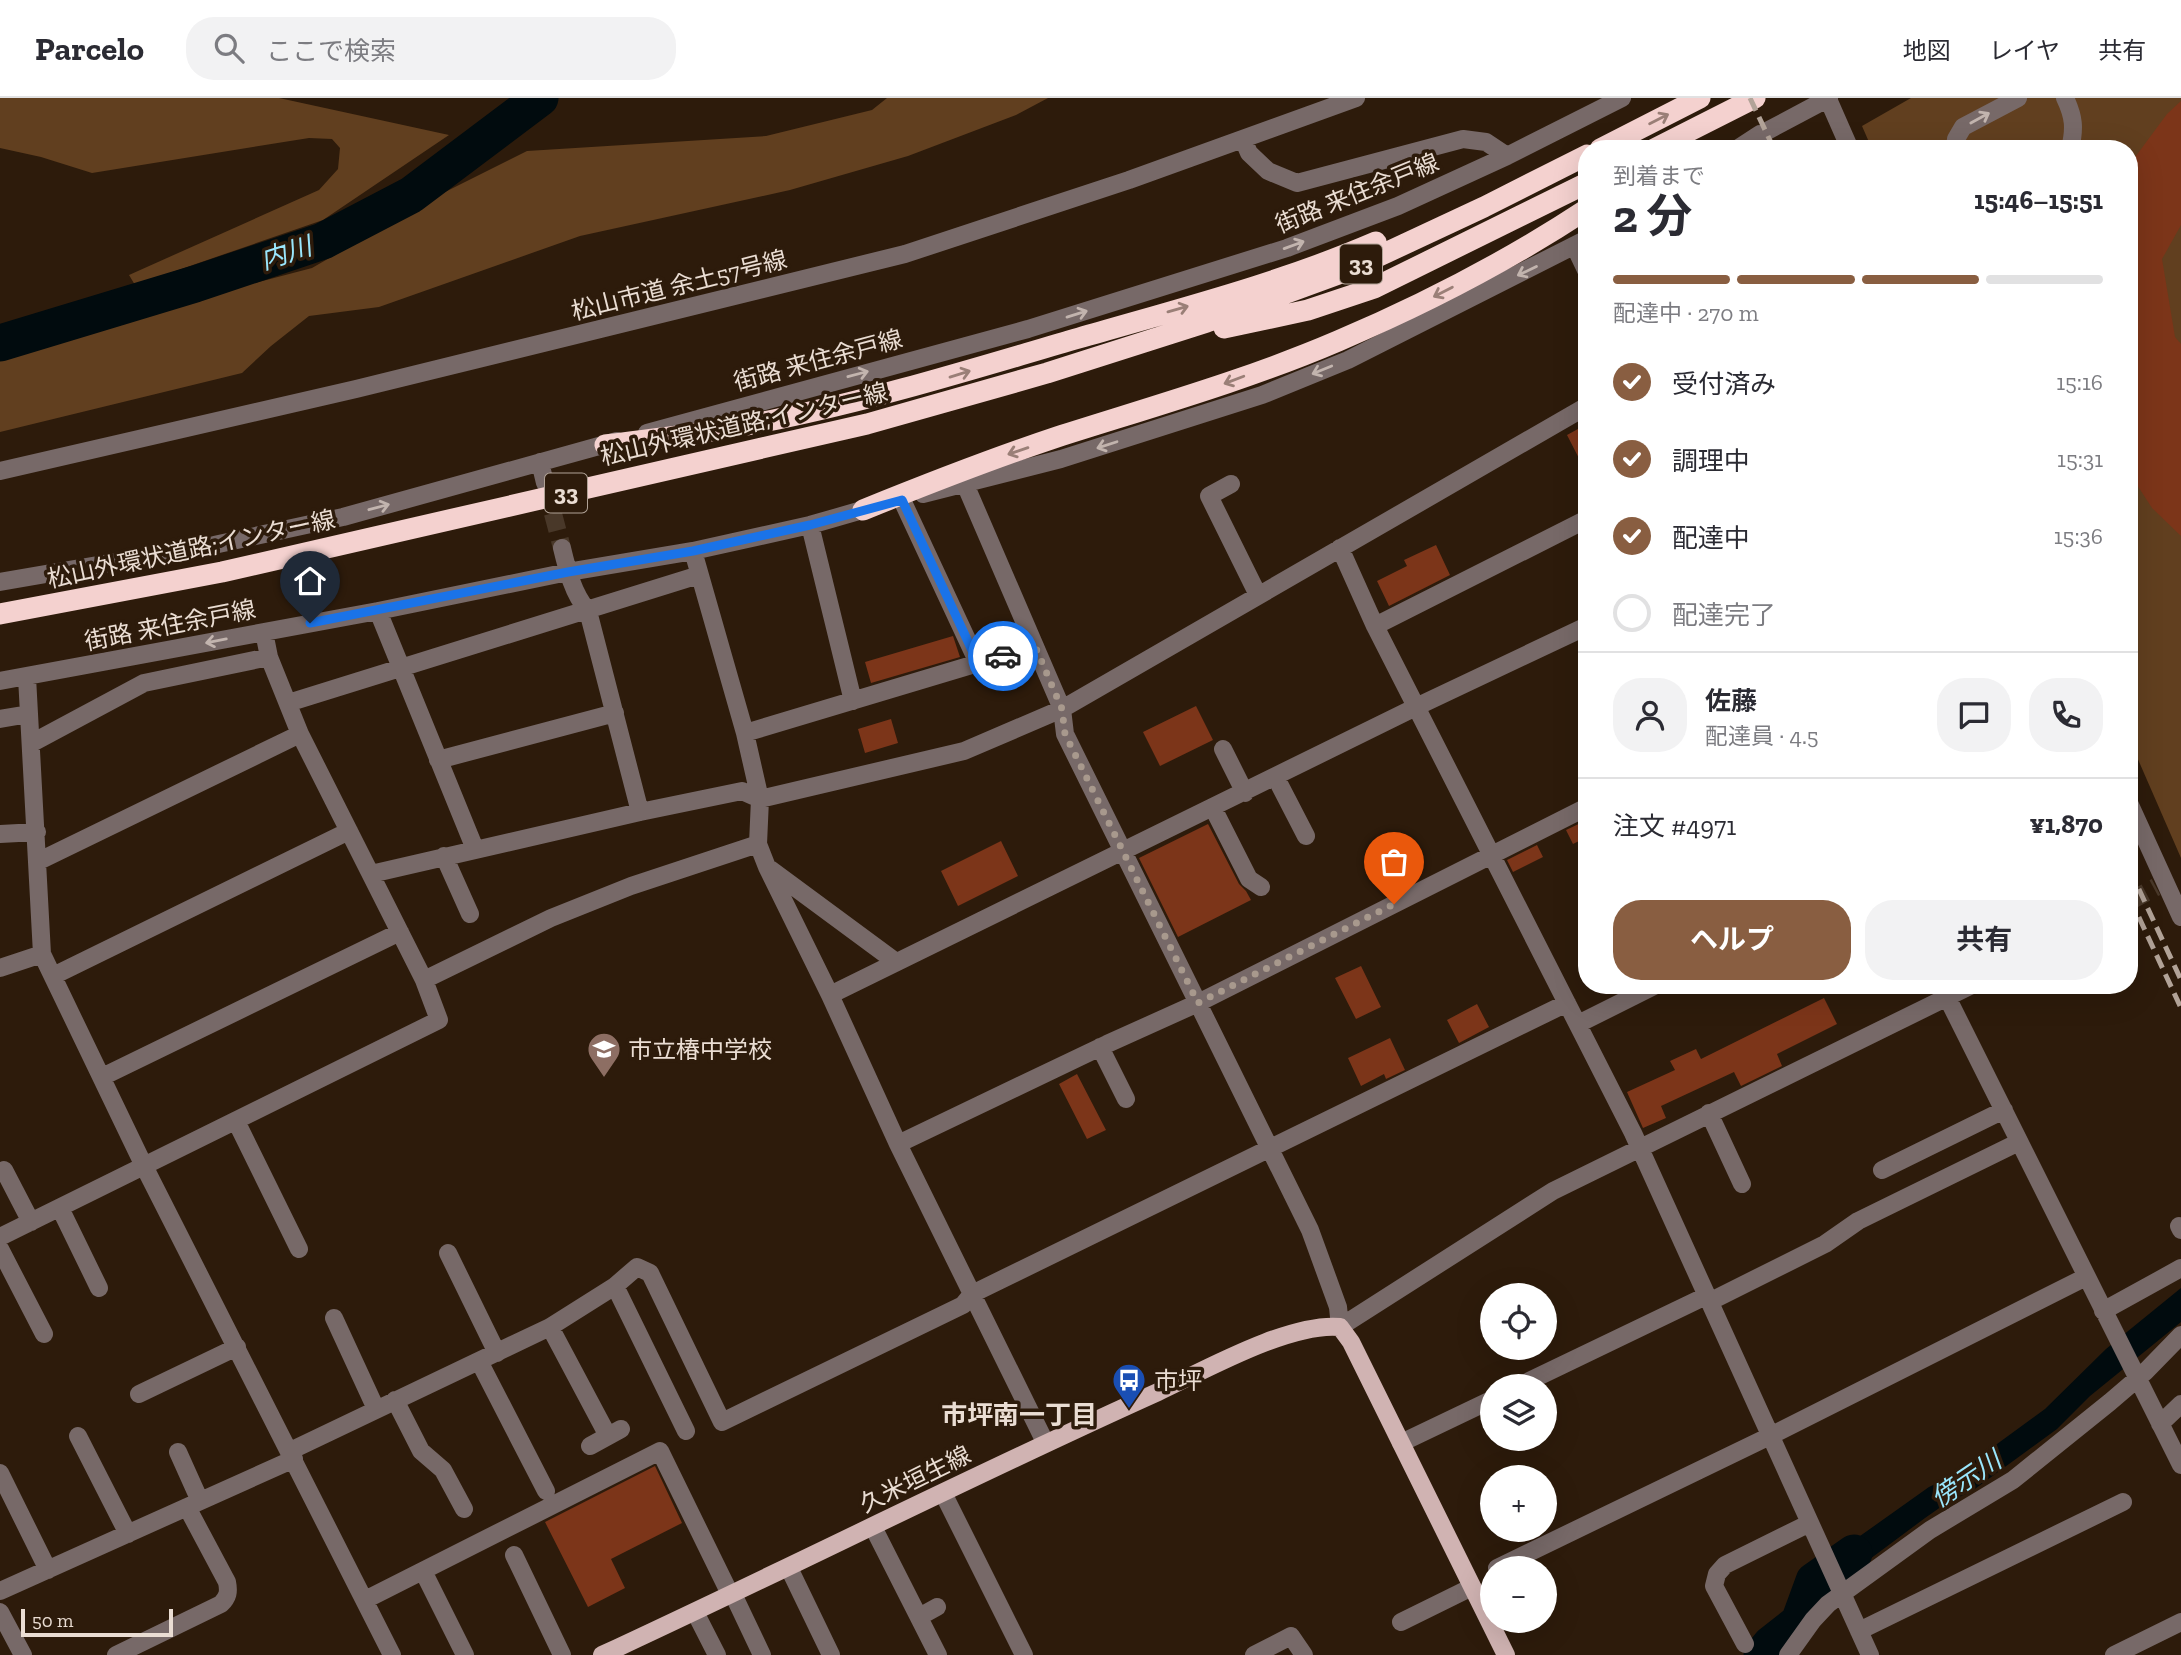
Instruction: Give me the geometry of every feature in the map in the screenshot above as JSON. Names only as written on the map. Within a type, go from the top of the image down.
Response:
[{"type":"highway","points":[[1617,140],[1700,98]]},
{"type":"highway","points":[[1672,140],[1757,98]]},
{"type":"highway","points":[[1694,140],[1757,98]]},
{"type":"highway","points":[[605,444],[692,435],[778,419],[935,381],[1209,300],[1339,258],[1578,158]]},
{"type":"highway","name":"松山外環状道路;インター線","points":[[0,614],[222,572],[867,424],[1126,349],[1347,271],[1484,207],[1578,159]]},
{"type":"highway","name":"松山外環状道路;インター線","points":[[1126,349],[1308,310],[1374,288],[1578,187]]},
{"type":"highway","points":[[863,510],[961,471],[1054,438],[1216,387],[1336,342],[1413,308],[1497,266],[1578,215]]},
{"type":"main road","name":"久米垣生線","points":[[605,1655],[1045,1443],[1279,1337],[1325,1325],[1340,1327]]},
{"type":"main road","points":[[1340,1327],[1351,1342],[1505,1655]]},
{"type":"street","name":"松山市道 余土57号線","points":[[0,471],[356,389],[905,254],[1356,98]]},
{"type":"street","name":"街路 来住余戸線","points":[[0,582],[214,545],[317,523],[1028,329],[1287,248],[1398,206],[1507,156],[1622,98]]},
{"type":"street","points":[[1752,140],[1829,98],[1846,140]]},
{"type":"street","points":[[1956,140],[1963,127],[2018,98]]},
{"type":"street","points":[[2065,98],[2073,114],[2075,129],[2072,140]]},
{"type":"street","points":[[1243,139],[1249,153],[1268,171],[1297,183],[1463,139],[1486,142],[1507,156]]},
{"type":"street","name":"街路 来住余戸線","points":[[0,681],[378,611],[568,572],[693,551],[810,525],[1061,460],[1262,395],[1349,360],[1578,245]]},
{"type":"street","points":[[371,874],[640,812],[742,791],[760,799],[964,751],[1062,709],[1578,411]]},
{"type":"street","points":[[540,462],[545,483]]},
{"type":"street","points":[[965,484],[1062,709],[1065,734],[1310,1230],[1338,1307],[1340,1327],[1553,1191],[1940,994]]},
{"type":"street","points":[[1231,484],[1209,496],[1258,595]]},
{"type":"street","points":[[902,500],[978,663]]},
{"type":"street","points":[[1375,625],[1578,524]]},
{"type":"street","points":[[810,525],[853,701]]},
{"type":"street","points":[[562,548],[568,572],[581,604],[587,611],[640,812]]},
{"type":"street","points":[[1340,548],[1375,625],[1633,1133],[1870,1655]]},
{"type":"street","points":[[693,551],[745,733],[760,799],[758,844],[767,867],[830,995],[898,1144],[1045,1443]]},
{"type":"street","points":[[288,703],[699,575]]},
{"type":"street","points":[[378,611],[475,849]]},
{"type":"street","points":[[830,995],[1578,630]]},
{"type":"street","points":[[0,1237],[439,1020],[425,980],[300,734],[269,657],[264,632]]},
{"type":"street","points":[[745,733],[1035,646]]},
{"type":"street","points":[[32,743],[144,683],[269,657]]},
{"type":"street","points":[[27,677],[42,954],[144,1166],[392,1655]]},
{"type":"street","points":[[438,760],[615,713]]},
{"type":"street","points":[[0,719],[29,714]]},
{"type":"street","points":[[39,861],[300,734]]},
{"type":"street","points":[[1223,749],[1245,793]]},
{"type":"street","points":[[1276,778],[1306,836]]},
{"type":"street","points":[[1213,808],[1249,879],[1261,887]]},
{"type":"street","points":[[898,1144],[1198,1003],[1578,811]]},
{"type":"street","points":[[2138,826],[2161,885],[2181,917]]},
{"type":"street","points":[[53,976],[349,831]]},
{"type":"street","points":[[0,834],[37,832]]},
{"type":"street","points":[[425,980],[551,918],[631,886],[758,844]]},
{"type":"street","points":[[444,856],[470,914]]},
{"type":"street","points":[[767,867],[897,962]]},
{"type":"street","points":[[102,1077],[400,932]]},
{"type":"street","points":[[0,968],[42,954]]},
{"type":"street","points":[[1578,1024],[1638,994]]},
{"type":"street","points":[[1945,994],[2181,1465]]},
{"type":"street","points":[[0,1591],[194,1504],[376,1409],[550,1327],[615,1286],[637,1267],[650,1273],[722,1422],[963,1305],[972,1294],[1567,1003]]},
{"type":"street","points":[[1100,1047],[1126,1099]]},
{"type":"street","points":[[1882,1170],[2004,1110]]},
{"type":"street","points":[[1709,1113],[1742,1184]]},
{"type":"street","points":[[236,1121],[299,1249]]},
{"type":"street","points":[[1546,1374],[1825,1244],[1858,1221],[2020,1142]]},
{"type":"street","points":[[4,1170],[31,1222]]},
{"type":"street","points":[[60,1208],[99,1288]]},
{"type":"street","points":[[0,1249],[44,1334]]},
{"type":"street","points":[[449,1252],[497,1353]]},
{"type":"street","points":[[2103,1311],[2181,1268]]},
{"type":"street","points":[[1522,1556],[1770,1436],[2086,1277]]},
{"type":"street","points":[[615,1286],[686,1431]]},
{"type":"street","points":[[334,1318],[376,1409]]},
{"type":"street","points":[[550,1327],[615,1433],[590,1446]]},
{"type":"street","points":[[1788,1655],[1813,1620],[1841,1591],[1930,1530],[2013,1480],[2181,1335]]},
{"type":"street","points":[[139,1394],[237,1347]]},
{"type":"street","points":[[480,1361],[546,1491]]},
{"type":"street","points":[[395,1400],[421,1451],[443,1470],[464,1509]]},
{"type":"street","points":[[2160,1424],[2181,1404]]},
{"type":"street","points":[[1401,1443],[1480,1405]]},
{"type":"street","points":[[78,1436],[128,1534]]},
{"type":"street","points":[[365,1601],[660,1451],[762,1655]]},
{"type":"street","points":[[116,1655],[227,1599],[227,1582],[194,1504],[178,1452]]},
{"type":"street","points":[[0,1473],[48,1570]]},
{"type":"street","points":[[943,1493],[1024,1655]]},
{"type":"street","points":[[1859,1631],[2123,1502]]},
{"type":"street","points":[[1745,1644],[1714,1586],[1717,1574],[1725,1565],[1810,1522]]},
{"type":"street","points":[[873,1527],[938,1655]]},
{"type":"street","points":[[513,1555],[562,1655]]},
{"type":"street","points":[[789,1567],[831,1655]]},
{"type":"street","points":[[423,1571],[465,1655]]},
{"type":"street","points":[[1401,1622],[1480,1578]]},
{"type":"street","points":[[919,1617],[937,1607]]},
{"type":"street","points":[[0,1612],[23,1655]]},
{"type":"street","points":[[695,1612],[717,1655]]},
{"type":"street","points":[[2114,1655],[2181,1622]]},
{"type":"street","points":[[1254,1655],[1291,1636],[1304,1655]]},
{"type":"shaded area","points":[[0,98],[279,98],[449,135],[323,220],[135,285],[129,275],[319,190],[338,169],[340,148],[332,139],[309,138],[92,173],[0,148]]},
{"type":"shaded area","points":[[887,98],[1048,98],[1016,115],[908,156],[790,190],[580,236],[379,307],[309,316],[242,373],[0,432],[0,353],[105,322],[312,268],[439,195],[527,151],[766,136],[872,110]]},
{"type":"shaded area","points":[[1911,98],[2181,98],[2181,858],[2138,759],[2138,140],[1868,140],[1862,126]]},
{"type":"water","points":[[2181,1288],[2181,1322],[2090,1396],[2057,1429],[1972,1491],[1945,1504],[1925,1518],[1827,1591],[1814,1581],[1808,1573],[1929,1487],[1956,1474],[2045,1409],[2106,1349]]},
{"type":"building","points":[[2181,101],[2181,225],[2162,259],[2175,337],[2181,344],[2181,536],[2152,508],[2138,486],[2138,153],[2167,114]]},
{"type":"building","points":[[1578,429],[1578,456],[1567,435]]},
{"type":"building","points":[[1436,545],[1450,575],[1389,606],[1377,581],[1407,566],[1404,560]]},
{"type":"building","points":[[953,636],[960,657],[871,683],[865,662]]},
{"type":"building","points":[[1196,706],[1213,740],[1160,766],[1143,732]]},
{"type":"building","points":[[891,719],[898,743],[865,753],[858,729]]},
{"type":"building","points":[[1208,824],[1239,884],[1251,900],[1178,937],[1139,858]]},
{"type":"building","points":[[1578,824],[1578,842],[1573,844],[1566,830]]},
{"type":"building","points":[[1001,841],[1018,876],[958,906],[941,871]]},
{"type":"building","points":[[1537,845],[1543,857],[1513,872],[1507,860]]},
{"type":"building","points":[[1361,966],[1381,1007],[1356,1019],[1335,978]]},
{"type":"building","points":[[1824,998],[1837,1024],[1777,1054],[1782,1066],[1741,1086],[1734,1072],[1661,1106],[1666,1118],[1643,1128],[1627,1092],[1675,1070],[1670,1061],[1696,1049],[1701,1059]]},
{"type":"building","points":[[1477,1004],[1489,1027],[1459,1043],[1447,1020]]},
{"type":"building","points":[[1390,1038],[1405,1070],[1386,1079],[1384,1074],[1361,1086],[1348,1058]]},
{"type":"building","points":[[1077,1074],[1106,1130],[1087,1139],[1059,1084]]},
{"type":"building","points":[[655,1466],[682,1523],[611,1559],[625,1588],[588,1607],[545,1522]]},
{"type":"waterway","name":"内川","points":[[0,343],[195,284],[323,241],[411,195],[540,98]]},
{"type":"waterway","name":"傍示川","points":[[1762,1655],[1771,1644],[1799,1622],[1814,1581],[1854,1553]]},
{"type":"tunnel","points":[[546,487],[562,548]]},
{"type":"tunnel","points":[[2138,897],[2156,887]]},
{"type":"railway","points":[[1750,98],[1770,140]]},
{"type":"railway","points":[[2138,887],[2181,980]]},
{"type":"railway","points":[[2138,915],[2181,1008]]},
{"type":"way so far","points":[[1003,656],[1035,646],[1062,709],[1065,734],[1198,1003],[1394,904]]},
{"type":"place","name":"市立椿中学校","points":[[604,1079]]},
{"type":"place","name":"市坪","points":[[1129,1410]]},
{"type":"district","name":"市坪南一丁目","points":[[1019,1415]]},
{"type":"route","points":[[310,623],[568,572],[693,551],[810,525],[902,500],[978,663],[1003,656]]}]
